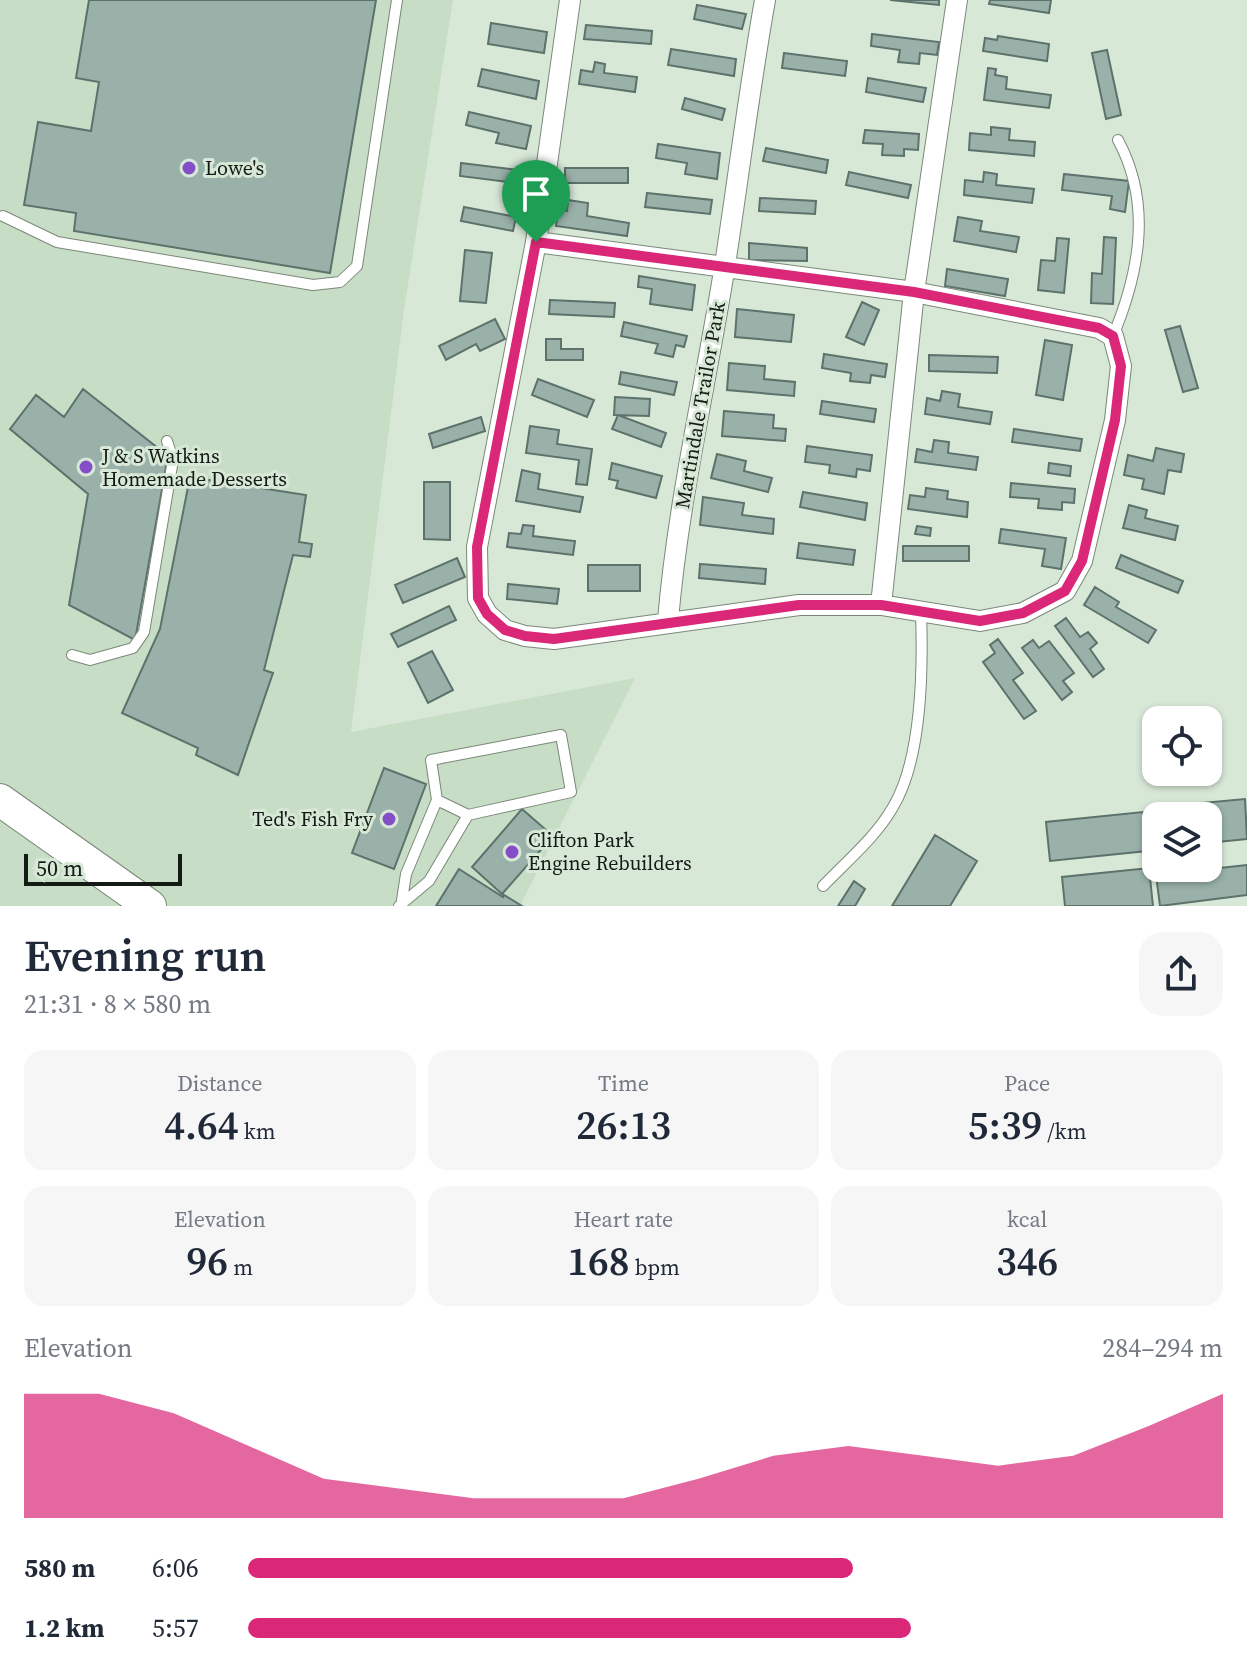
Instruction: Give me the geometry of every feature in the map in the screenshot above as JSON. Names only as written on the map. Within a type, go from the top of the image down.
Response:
[{"type":"main road","points":[[0,800],[150,906]]},
{"type":"street","points":[[536,242],[724,270],[914,292],[1099,328],[1113,336],[1121,366],[1115,420],[1082,561],[1065,591],[1023,613],[980,621],[881,605],[799,605],[668,620],[554,639],[505,630],[487,614],[478,598],[477,547],[536,242],[570,0]]},
{"type":"street","name":"Martindale Trailor Park","points":[[668,620],[673,560],[724,270],[741,139],[765,0]]},
{"type":"street","points":[[881,605],[914,292],[957,0]]},
{"type":"lane","points":[[3,216],[57,242],[313,285],[340,282],[357,266],[397,0]]},
{"type":"lane","points":[[1113,336],[1125,308],[1139,227],[1139,198],[1132,166],[1118,140]]},
{"type":"lane","points":[[72,655],[90,660],[133,648],[144,632],[173,460],[167,441]]},
{"type":"lane","points":[[823,886],[863,846],[894,806],[910,760],[922,653],[921,612]]},
{"type":"lane","points":[[400,903],[406,874],[437,800],[431,760],[561,735],[571,792],[468,815],[437,800]]},
{"type":"lane","points":[[400,903],[429,881],[468,815]]},
{"type":"shaded area","points":[[0,0],[453,0],[404,310],[351,732],[635,678],[520,906],[0,906]]},
{"type":"building","name":"Lowe's","points":[[89,0],[376,0],[330,273],[74,231],[76,213],[24,205],[38,122],[91,131],[99,82],[76,78]]},
{"type":"building","points":[[890,0],[939,0],[939,5]]},
{"type":"building","points":[[990,0],[1051,0],[1049,13],[989,4]]},
{"type":"building","points":[[697,5],[746,14],[742,29],[694,19]]},
{"type":"building","points":[[491,23],[547,32],[544,53],[488,44]]},
{"type":"building","points":[[586,25],[652,31],[651,44],[584,39]]},
{"type":"building","points":[[872,34],[939,42],[937,55],[920,53],[919,64],[898,62],[900,50],[871,46]]},
{"type":"building","points":[[998,36],[1049,44],[1047,61],[983,51],[985,38],[997,40]]},
{"type":"building","points":[[671,49],[736,59],[734,76],[668,65]]},
{"type":"building","points":[[1107,50],[1121,115],[1106,119],[1092,53]]},
{"type":"building","points":[[784,53],[847,61],[845,76],[782,68]]},
{"type":"building","points":[[595,62],[605,64],[604,73],[637,77],[635,92],[579,84],[581,70],[593,72]]},
{"type":"building","points":[[988,68],[996,69],[995,75],[1007,77],[1006,89],[1051,95],[1049,108],[984,100]]},
{"type":"building","points":[[482,69],[539,81],[536,99],[478,86]]},
{"type":"building","points":[[868,78],[926,88],[923,102],[866,92]]},
{"type":"building","points":[[685,98],[725,109],[722,120],[682,109]]},
{"type":"building","points":[[469,112],[531,126],[526,149],[496,143],[499,133],[466,125]]},
{"type":"building","points":[[991,127],[1010,129],[1009,140],[1035,142],[1034,156],[969,150],[970,133],[991,135]]},
{"type":"building","points":[[865,130],[919,134],[918,150],[904,149],[904,156],[882,155],[883,144],[863,143]]},
{"type":"building","points":[[658,144],[720,153],[717,179],[685,174],[687,163],[656,158]]},
{"type":"building","points":[[766,148],[828,160],[826,173],[763,161]]},
{"type":"building","points":[[461,163],[526,171],[524,184],[460,176]]},
{"type":"building","points":[[565,168],[628,168],[628,183],[565,183]]},
{"type":"building","points":[[849,172],[911,185],[908,198],[846,185]]},
{"type":"building","points":[[984,172],[997,174],[996,185],[1034,189],[1032,203],[964,195],[965,180],[983,182]]},
{"type":"building","points":[[1064,174],[1129,181],[1125,212],[1110,209],[1112,196],[1062,190]]},
{"type":"building","points":[[647,193],[712,200],[710,214],[645,207]]},
{"type":"building","points":[[760,198],[816,201],[815,214],[759,211]]},
{"type":"building","points":[[568,200],[588,203],[587,216],[629,223],[627,236],[556,226],[558,210],[567,211]]},
{"type":"building","points":[[464,207],[516,217],[513,231],[461,221]]},
{"type":"building","points":[[958,217],[982,221],[980,231],[1019,237],[1016,252],[954,241]]},
{"type":"building","points":[[1104,237],[1116,238],[1113,304],[1091,303],[1092,273],[1102,274]]},
{"type":"building","points":[[1057,238],[1069,239],[1064,293],[1038,290],[1041,260],[1055,261]]},
{"type":"building","points":[[749,243],[807,248],[807,261],[749,260]]},
{"type":"building","points":[[465,250],[492,253],[486,303],[460,301]]},
{"type":"building","points":[[947,269],[1008,279],[1005,296],[945,286]]},
{"type":"building","points":[[639,276],[695,285],[692,310],[650,304],[652,289],[638,287]]},
{"type":"building","points":[[550,300],[615,303],[614,317],[549,314]]},
{"type":"building","points":[[862,302],[879,310],[864,345],[846,337]]},
{"type":"building","points":[[737,309],[794,315],[791,342],[735,337]]},
{"type":"building","points":[[495,319],[505,339],[480,351],[476,344],[446,360],[439,346]]},
{"type":"building","points":[[624,322],[687,336],[684,347],[676,345],[673,357],[655,353],[658,344],[621,336]]},
{"type":"building","points":[[1180,326],[1198,388],[1183,392],[1165,330]]},
{"type":"building","points":[[546,339],[561,339],[561,349],[583,349],[583,360],[546,360]]},
{"type":"building","points":[[1045,340],[1072,345],[1063,400],[1036,395]]},
{"type":"building","points":[[824,354],[887,364],[885,377],[871,375],[870,383],[850,381],[851,373],[822,368]]},
{"type":"building","points":[[929,355],[998,357],[997,373],[929,371]]},
{"type":"building","points":[[729,363],[765,366],[764,379],[795,382],[794,396],[727,390]]},
{"type":"building","points":[[621,372],[677,382],[674,395],[619,384]]},
{"type":"building","points":[[538,379],[594,400],[587,417],[532,395]]},
{"type":"building","points":[[83,389],[168,456],[135,640],[69,605],[88,494],[10,429],[36,395],[64,417]]},
{"type":"building","points":[[942,391],[960,394],[958,407],[992,412],[990,424],[925,414],[927,398],[940,401]]},
{"type":"building","points":[[615,397],[650,399],[649,416],[614,415]]},
{"type":"building","points":[[822,401],[876,409],[874,422],[820,414]]},
{"type":"building","points":[[724,411],[774,415],[773,428],[786,429],[785,441],[722,436]]},
{"type":"building","points":[[618,415],[666,433],[661,447],[612,429]]},
{"type":"building","points":[[481,417],[485,431],[433,448],[429,434]]},
{"type":"building","points":[[530,426],[559,430],[557,444],[592,449],[587,485],[576,484],[579,460],[526,453]]},
{"type":"building","points":[[1014,429],[1082,439],[1080,451],[1012,442]]},
{"type":"building","points":[[934,440],[949,442],[948,453],[978,457],[976,470],[915,462],[917,449],[932,452]]},
{"type":"building","points":[[807,446],[872,455],[870,471],[857,469],[856,477],[829,473],[830,465],[805,462]]},
{"type":"building","points":[[1156,448],[1184,454],[1181,472],[1168,470],[1164,494],[1142,489],[1144,479],[1124,475],[1128,455],[1153,461]]},
{"type":"building","points":[[717,454],[746,461],[744,471],[772,478],[768,492],[711,478]]},
{"type":"building","points":[[612,463],[662,476],[656,498],[616,488],[618,481],[609,479]]},
{"type":"building","points":[[1049,463],[1071,466],[1070,476],[1048,473]]},
{"type":"building","points":[[522,470],[540,474],[538,489],[583,497],[580,512],[516,501]]},
{"type":"building","points":[[190,477],[306,495],[299,542],[312,544],[310,557],[293,555],[264,670],[273,673],[238,775],[196,755],[198,748],[122,713],[160,629]]},
{"type":"building","points":[[424,482],[450,482],[450,540],[424,539]]},
{"type":"building","points":[[1011,483],[1075,489],[1074,503],[1062,502],[1062,510],[1038,508],[1039,499],[1010,497]]},
{"type":"building","points":[[926,488],[948,491],[947,499],[968,502],[967,517],[908,509],[910,495],[925,497]]},
{"type":"building","points":[[803,492],[867,503],[865,520],[800,507]]},
{"type":"building","points":[[703,497],[744,503],[742,515],[774,519],[773,534],[700,525]]},
{"type":"building","points":[[1129,505],[1147,510],[1145,518],[1178,526],[1175,540],[1123,528]]},
{"type":"building","points":[[523,525],[534,526],[533,536],[575,541],[573,555],[507,547],[509,533],[521,534]]},
{"type":"building","points":[[917,526],[931,528],[930,536],[915,534]]},
{"type":"building","points":[[1001,529],[1066,538],[1061,569],[1042,566],[1045,549],[999,543]]},
{"type":"building","points":[[799,543],[855,550],[853,565],[797,558]]},
{"type":"building","points":[[903,546],[969,546],[969,561],[903,561]]},
{"type":"building","points":[[1121,555],[1183,581],[1178,593],[1116,568]]},
{"type":"building","points":[[457,558],[465,577],[403,603],[395,585]]},
{"type":"building","points":[[700,564],[766,569],[765,584],[699,578]]},
{"type":"building","points":[[588,565],[640,565],[640,591],[588,591]]},
{"type":"building","points":[[508,584],[559,589],[557,604],[507,599]]},
{"type":"building","points":[[1095,587],[1119,602],[1116,607],[1156,630],[1148,643],[1084,605]]},
{"type":"building","points":[[449,606],[456,620],[398,647],[391,634]]},
{"type":"building","points":[[1066,618],[1080,637],[1088,632],[1097,643],[1090,649],[1104,669],[1093,677],[1055,626]]},
{"type":"building","points":[[998,639],[1023,673],[1013,680],[1036,711],[1024,719],[983,662],[995,653],[990,645]]},
{"type":"building","points":[[1033,640],[1039,648],[1049,641],[1074,673],[1063,681],[1072,692],[1062,700],[1022,648]]},
{"type":"building","points":[[432,651],[453,690],[428,703],[408,663]]},
{"type":"building","name":"Ted's Fish Fry","points":[[384,768],[426,784],[394,869],[352,853]]},
{"type":"building","points":[[1245,799],[1247,839],[1222,842],[1222,802],[1213,802]]},
{"type":"building","name":"Clifton Park Engine Rebuilders","points":[[522,809],[553,836],[502,894],[472,867]]},
{"type":"building","points":[[1142,812],[1142,852],[1050,861],[1046,822]]},
{"type":"building","points":[[935,835],[977,861],[950,906],[892,906]]},
{"type":"building","points":[[1247,865],[1247,895],[1160,906],[1157,882],[1222,882],[1222,868]]},
{"type":"building","points":[[459,869],[503,897],[522,906],[436,906]]},
{"type":"building","points":[[1142,869],[1142,882],[1150,882],[1153,906],[1065,906],[1062,877]]},
{"type":"building","points":[[854,881],[865,889],[855,906],[838,906]]},
{"type":"place","name":"Lowe's","points":[[189,168]]},
{"type":"place","name":"J & S Watkins Homemade Desserts","points":[[86,467]]},
{"type":"place","name":"Ted's Fish Fry","points":[[389,819]]},
{"type":"place","name":"Clifton Park Engine Rebuilders","points":[[512,852]]},
{"type":"route","points":[[536,242],[724,270],[914,292],[1099,328],[1113,336],[1121,366],[1115,420],[1082,561],[1065,591],[1023,613],[980,621],[881,605],[799,605],[668,620],[554,639],[505,630],[487,614],[478,598],[475,576],[477,547],[536,242]]}]
